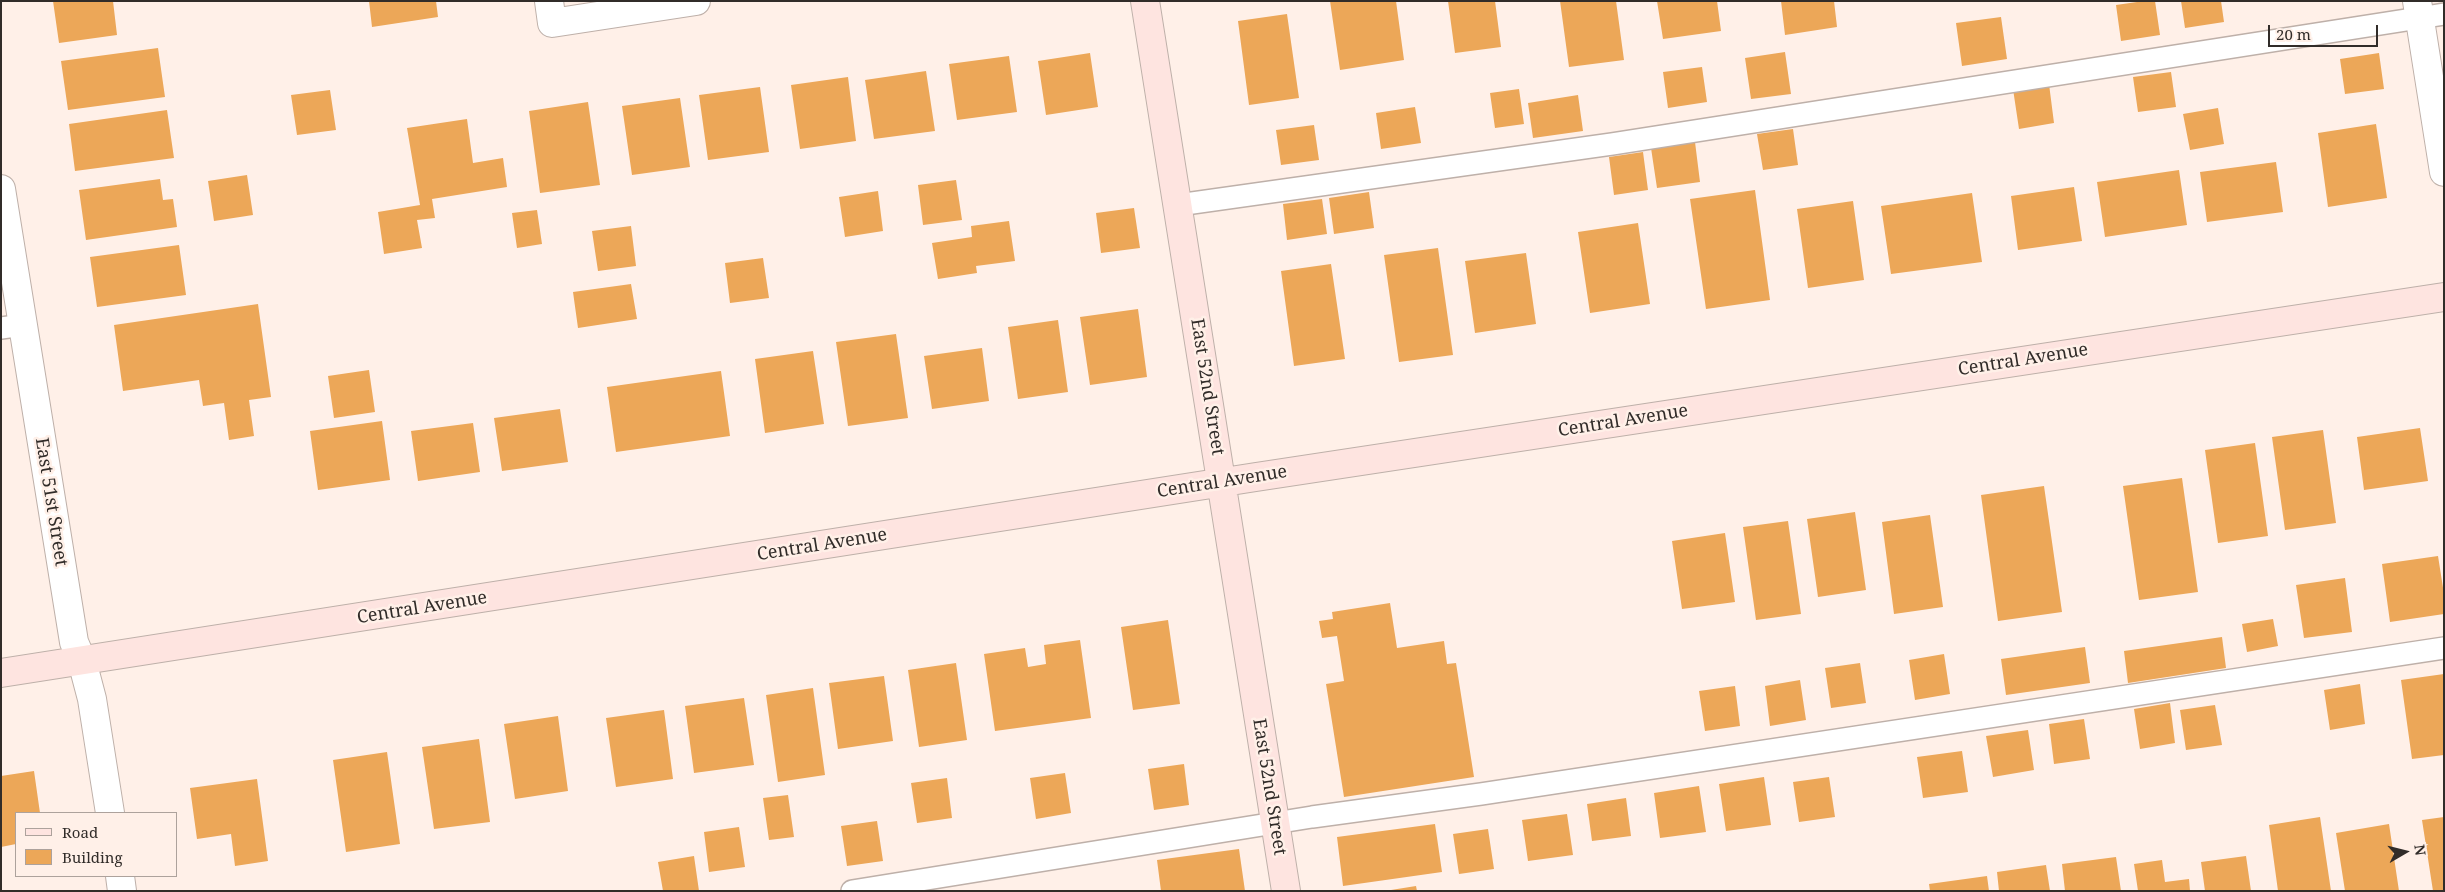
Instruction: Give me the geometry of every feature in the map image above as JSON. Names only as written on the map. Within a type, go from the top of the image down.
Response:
[{"type":"main road","name":"East 52nd Street","points":[[1145,1],[1286,891]]},
{"type":"main road","name":"Central Avenue","points":[[1,672],[82,661],[1222,482],[2444,296]]},
{"type":"street","points":[[550,12],[696,1]]},
{"type":"street","points":[[2427,12],[2444,172]]},
{"type":"street","name":"East 51st Street","points":[[1,189],[12,326],[74,642],[82,661],[92,699],[110,812]]},
{"type":"street","points":[[120,877],[122,891]]},
{"type":"lane","points":[[1178,205],[1612,144],[2427,12]]},
{"type":"lane","points":[[852,891],[1275,823],[1481,794],[2444,648]]},
{"type":"building","points":[[53,1],[113,1],[117,35],[59,43]]},
{"type":"building","points":[[369,1],[436,1],[438,17],[372,27]]},
{"type":"building","points":[[1330,1],[1396,1],[1404,60],[1340,70]]},
{"type":"building","points":[[1448,1],[1495,1],[1501,47],[1455,53]]},
{"type":"building","points":[[1560,1],[1616,1],[1624,60],[1569,67]]},
{"type":"building","points":[[1657,1],[1717,1],[1721,31],[1663,39]]},
{"type":"building","points":[[1781,1],[1834,1],[1837,27],[1785,35]]},
{"type":"building","points":[[2155,1],[2160,35],[2121,41],[2116,5]]},
{"type":"building","points":[[2181,1],[2221,1],[2224,22],[2185,28]]},
{"type":"building","points":[[1287,14],[1299,98],[1249,105],[1238,21]]},
{"type":"building","points":[[2001,17],[2007,59],[1962,66],[1956,23]]},
{"type":"building","points":[[158,48],[165,97],[68,110],[61,61]]},
{"type":"building","points":[[1785,52],[1791,94],[1751,99],[1745,58]]},
{"type":"building","points":[[1090,53],[1098,107],[1046,115],[1038,61]]},
{"type":"building","points":[[2379,53],[2384,89],[2345,94],[2340,59]]},
{"type":"building","points":[[1009,56],[1017,112],[957,120],[949,64]]},
{"type":"building","points":[[1702,67],[1707,102],[1668,108],[1663,72]]},
{"type":"building","points":[[926,71],[935,131],[874,139],[865,80]]},
{"type":"building","points":[[2171,72],[2176,107],[2138,112],[2133,77]]},
{"type":"building","points":[[848,77],[856,141],[800,149],[791,85]]},
{"type":"building","points":[[2049,84],[2054,123],[2019,129],[2013,89]]},
{"type":"building","points":[[760,87],[769,152],[708,160],[699,95]]},
{"type":"building","points":[[1519,89],[1524,124],[1495,128],[1490,93]]},
{"type":"building","points":[[330,90],[336,130],[297,135],[291,95]]},
{"type":"building","points":[[1578,95],[1583,131],[1533,138],[1528,103]]},
{"type":"building","points":[[680,98],[690,167],[632,175],[622,106]]},
{"type":"building","points":[[588,102],[600,185],[540,193],[529,111]]},
{"type":"building","points":[[1415,107],[1421,143],[1381,149],[1376,113]]},
{"type":"building","points":[[2218,108],[2224,144],[2190,150],[2183,114]]},
{"type":"building","points":[[167,110],[174,158],[75,171],[69,124]]},
{"type":"building","points":[[467,119],[473,163],[503,158],[507,187],[432,199],[435,218],[417,220],[422,248],[384,254],[378,212],[420,205],[407,128]]},
{"type":"building","points":[[2376,124],[2387,198],[2328,207],[2318,133]]},
{"type":"building","points":[[1314,125],[1319,160],[1281,165],[1276,130]]},
{"type":"building","points":[[1793,129],[1798,165],[1763,170],[1757,134]]},
{"type":"building","points":[[1695,142],[1700,182],[1657,188],[1651,148]]},
{"type":"building","points":[[1643,152],[1648,190],[1614,195],[1609,157]]},
{"type":"building","points":[[2276,162],[2283,212],[2207,222],[2200,172]]},
{"type":"building","points":[[2179,170],[2187,225],[2105,237],[2097,182]]},
{"type":"building","points":[[247,175],[253,215],[214,221],[208,181]]},
{"type":"building","points":[[160,179],[163,200],[173,199],[177,227],[86,240],[79,190]]},
{"type":"building","points":[[956,180],[962,220],[923,225],[918,185]]},
{"type":"building","points":[[2074,187],[2082,241],[2018,250],[2011,196]]},
{"type":"building","points":[[1755,190],[1770,300],[1706,309],[1690,199]]},
{"type":"building","points":[[878,191],[883,231],[845,237],[839,197]]},
{"type":"building","points":[[1369,192],[1374,228],[1334,234],[1329,198]]},
{"type":"building","points":[[1972,193],[1982,262],[1891,274],[1881,206]]},
{"type":"building","points":[[1322,199],[1327,234],[1287,240],[1283,204]]},
{"type":"building","points":[[1853,201],[1864,280],[1808,288],[1797,209]]},
{"type":"building","points":[[1134,208],[1140,248],[1101,253],[1096,213]]},
{"type":"building","points":[[537,210],[542,244],[517,248],[512,213]]},
{"type":"building","points":[[1009,221],[1015,261],[976,266],[977,273],[938,279],[932,243],[972,237],[971,226]]},
{"type":"building","points":[[1638,223],[1650,304],[1590,313],[1578,232]]},
{"type":"building","points":[[631,226],[636,266],[598,271],[592,231]]},
{"type":"building","points":[[179,245],[186,295],[97,307],[90,257]]},
{"type":"building","points":[[1438,248],[1453,355],[1399,362],[1384,255]]},
{"type":"building","points":[[1526,253],[1536,324],[1475,333],[1465,261]]},
{"type":"building","points":[[763,258],[769,298],[730,303],[725,263]]},
{"type":"building","points":[[1331,264],[1345,359],[1294,366],[1281,271]]},
{"type":"building","points":[[631,284],[637,319],[578,328],[573,292]]},
{"type":"building","points":[[258,304],[271,397],[249,400],[254,436],[229,440],[224,403],[203,406],[199,380],[123,391],[114,325]]},
{"type":"building","points":[[1138,309],[1147,377],[1090,385],[1080,317]]},
{"type":"building","points":[[1058,320],[1068,392],[1018,399],[1008,327]]},
{"type":"building","points":[[896,334],[908,418],[848,426],[836,342]]},
{"type":"building","points":[[982,348],[989,401],[932,409],[924,356]]},
{"type":"building","points":[[813,351],[824,424],[765,433],[755,359]]},
{"type":"building","points":[[369,370],[375,412],[334,418],[328,376]]},
{"type":"building","points":[[721,371],[730,436],[616,452],[607,387]]},
{"type":"building","points":[[560,409],[568,462],[502,471],[494,418]]},
{"type":"building","points":[[382,421],[390,480],[318,490],[310,431]]},
{"type":"building","points":[[473,423],[480,472],[418,481],[411,431]]},
{"type":"building","points":[[2420,428],[2428,481],[2364,490],[2357,437]]},
{"type":"building","points":[[2323,430],[2336,523],[2285,530],[2272,437]]},
{"type":"building","points":[[2255,443],[2268,536],[2218,543],[2205,450]]},
{"type":"building","points":[[2182,478],[2198,592],[2139,600],[2123,486]]},
{"type":"building","points":[[2044,486],[2062,612],[1998,621],[1981,495]]},
{"type":"building","points":[[1855,512],[1866,590],[1818,597],[1807,519]]},
{"type":"building","points":[[1930,515],[1943,607],[1894,614],[1882,522]]},
{"type":"building","points":[[1788,521],[1801,614],[1756,620],[1743,527]]},
{"type":"building","points":[[1725,533],[1735,602],[1682,609],[1672,541]]},
{"type":"building","points":[[2438,556],[2444,594],[2444,614],[2390,622],[2382,564]]},
{"type":"building","points":[[2345,578],[2352,632],[2304,638],[2296,585]]},
{"type":"building","points":[[1390,603],[1397,648],[1444,641],[1447,664],[1456,663],[1474,777],[1344,797],[1326,684],[1344,681],[1337,636],[1322,638],[1319,621],[1333,619],[1332,612]]},
{"type":"building","points":[[2273,619],[2278,646],[2247,652],[2242,624]]},
{"type":"building","points":[[1168,620],[1180,704],[1133,710],[1121,627]]},
{"type":"building","points":[[2222,637],[2226,668],[2128,683],[2124,651]]},
{"type":"building","points":[[1080,640],[1091,718],[995,731],[984,654],[1025,648],[1028,667],[1046,664],[1044,645]]},
{"type":"building","points":[[2085,647],[2090,683],[2006,695],[2001,659]]},
{"type":"building","points":[[1944,654],[1950,694],[1915,700],[1909,660]]},
{"type":"building","points":[[956,663],[967,740],[919,747],[908,670]]},
{"type":"building","points":[[1860,663],[1866,703],[1831,708],[1825,668]]},
{"type":"building","points":[[2444,674],[2444,755],[2412,759],[2401,680]]},
{"type":"building","points":[[884,676],[893,741],[838,749],[829,683]]},
{"type":"building","points":[[1800,680],[1806,720],[1770,726],[1765,686]]},
{"type":"building","points":[[2360,684],[2365,724],[2330,730],[2324,690]]},
{"type":"building","points":[[1735,686],[1740,726],[1705,731],[1699,691]]},
{"type":"building","points":[[813,688],[825,775],[778,782],[766,695]]},
{"type":"building","points":[[744,698],[754,765],[694,773],[685,706]]},
{"type":"building","points":[[2170,703],[2175,743],[2140,749],[2134,709]]},
{"type":"building","points":[[2215,705],[2222,745],[2186,750],[2180,710]]},
{"type":"building","points":[[664,710],[673,779],[616,787],[606,718]]},
{"type":"building","points":[[558,716],[568,791],[515,799],[504,724]]},
{"type":"building","points":[[2084,719],[2090,759],[2054,764],[2049,724]]},
{"type":"building","points":[[2028,730],[2034,770],[1993,777],[1986,736]]},
{"type":"building","points":[[479,739],[490,822],[434,829],[422,747]]},
{"type":"building","points":[[1962,751],[1968,792],[1923,798],[1917,757]]},
{"type":"building","points":[[387,752],[400,844],[346,852],[333,760]]},
{"type":"building","points":[[1184,764],[1189,805],[1154,810],[1148,769]]},
{"type":"building","points":[[34,771],[40,812],[15,812],[15,844],[1,847],[1,776]]},
{"type":"building","points":[[1065,773],[1071,813],[1036,819],[1030,778]]},
{"type":"building","points":[[1764,777],[1771,825],[1726,831],[1719,784]]},
{"type":"building","points":[[1829,777],[1835,817],[1799,822],[1793,782]]},
{"type":"building","points":[[947,778],[952,818],[917,823],[911,783]]},
{"type":"building","points":[[257,779],[268,861],[235,866],[231,834],[197,839],[190,788]]},
{"type":"building","points":[[1699,786],[1706,832],[1660,838],[1654,793]]},
{"type":"building","points":[[788,795],[794,837],[769,840],[763,798]]},
{"type":"building","points":[[1626,798],[1631,836],[1592,841],[1587,804]]},
{"type":"building","points":[[1567,814],[1573,855],[1528,861],[1522,820]]},
{"type":"building","points":[[2320,817],[2331,891],[2278,891],[2269,825]]},
{"type":"building","points":[[2444,817],[2444,891],[2433,891],[2422,820]]},
{"type":"building","points":[[877,821],[883,861],[847,866],[841,826]]},
{"type":"building","points":[[1435,824],[1442,872],[1343,886],[1337,837]]},
{"type":"building","points":[[2389,824],[2399,891],[2345,891],[2336,833]]},
{"type":"building","points":[[739,827],[745,867],[709,872],[704,832]]},
{"type":"building","points":[[1488,829],[1494,869],[1459,874],[1453,834]]},
{"type":"building","points":[[1239,849],[1245,891],[1161,891],[1157,860]]},
{"type":"building","points":[[694,856],[699,891],[663,891],[658,862]]},
{"type":"building","points":[[2246,856],[2251,891],[2205,891],[2201,862]]},
{"type":"building","points":[[2116,857],[2121,891],[2065,891],[2062,864]]},
{"type":"building","points":[[2162,860],[2165,882],[2189,879],[2190,891],[2138,891],[2134,864]]},
{"type":"building","points":[[2046,865],[2050,891],[1999,891],[1997,872]]},
{"type":"building","points":[[1987,876],[1989,891],[1930,891],[1929,884]]},
{"type":"building","points":[[1416,886],[1417,891],[1391,890]]}]
